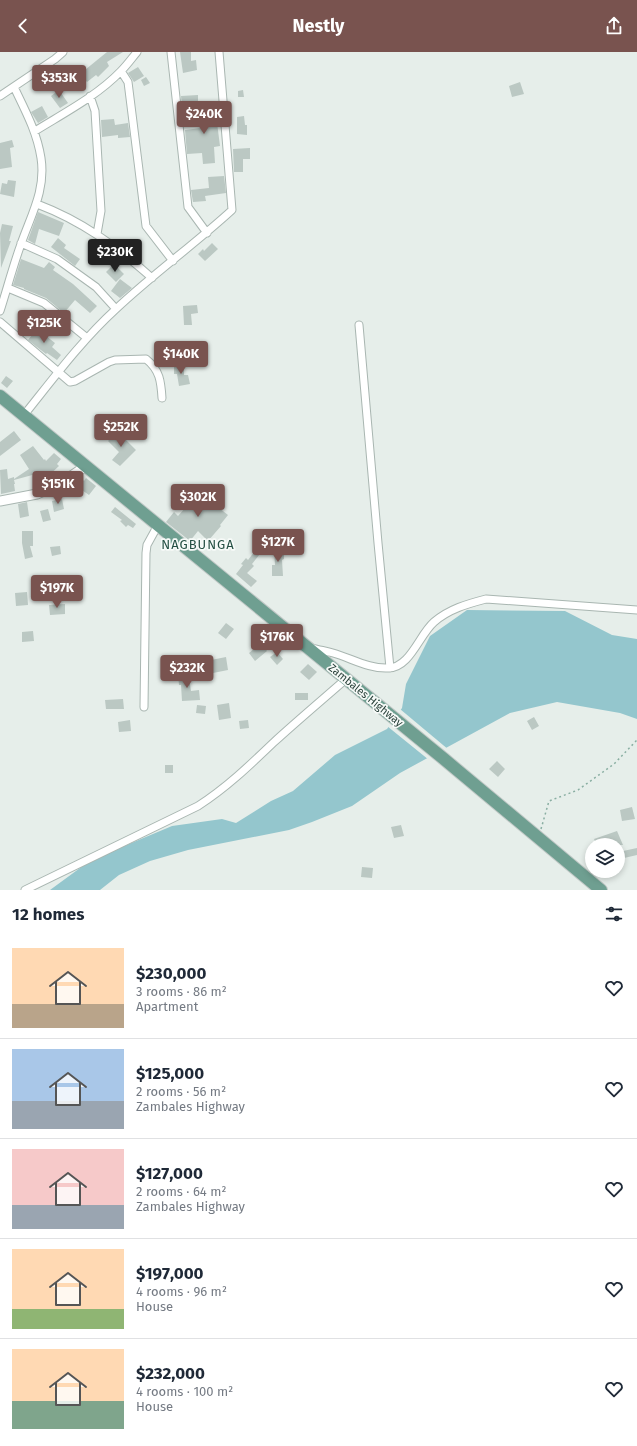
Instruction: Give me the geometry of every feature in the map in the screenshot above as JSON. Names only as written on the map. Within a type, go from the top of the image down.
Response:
[{"type":"main road","name":"Zambales Highway","points":[[0,396],[444,759],[539,838],[597,889]]},
{"type":"street","points":[[0,96],[63,52]]},
{"type":"street","points":[[35,131],[90,96],[121,71],[137,52]]},
{"type":"street","points":[[171,52],[188,207],[207,233]]},
{"type":"street","points":[[24,415],[87,338],[116,309],[207,233],[232,210],[219,52]]},
{"type":"street","points":[[121,71],[128,82],[146,226],[173,261]]},
{"type":"street","points":[[0,311],[21,244],[37,204],[41,188],[41,159],[35,131],[14,87]]},
{"type":"street","points":[[90,96],[95,111],[101,211],[97,234]]},
{"type":"street","points":[[37,204],[60,213],[97,234],[122,252],[152,278]]},
{"type":"street","points":[[21,244],[58,259],[96,287],[116,309]]},
{"type":"street","points":[[8,288],[44,303],[87,338]]},
{"type":"street","points":[[0,322],[70,382],[73,382],[115,360],[144,358],[148,360],[158,373],[161,381],[162,398]]},
{"type":"street","points":[[360,325],[377,535],[390,668]]},
{"type":"street","points":[[0,501],[37,494],[58,485],[86,466]]},
{"type":"street","points":[[144,707],[146,553],[147,545],[158,525]]},
{"type":"street","points":[[308,648],[332,652],[378,668],[390,668],[400,665],[407,658],[432,623],[446,612],[464,604],[486,599],[637,610]]},
{"type":"street","points":[[25,890],[198,806],[238,776],[346,679]]},
{"type":"path","points":[[539,838],[549,801],[578,790],[614,764],[637,740]]},
{"type":"water","points":[[467,610],[565,611],[612,635],[637,639],[637,719],[620,713],[557,702],[510,713],[400,773],[352,806],[312,822],[289,830],[188,850],[150,861],[119,875],[100,890],[50,890],[91,860],[172,826],[222,819],[236,823],[271,801],[293,791],[335,755],[387,729],[402,708],[406,684],[430,636]]},
{"type":"pier","points":[[400,709],[449,750],[429,760],[387,726]]},
{"type":"building","points":[[107,52],[123,52],[107,62],[109,66],[98,77],[96,75],[87,82],[80,74]]},
{"type":"building","points":[[180,52],[191,52],[191,61],[196,60],[197,70],[183,73]]},
{"type":"building","points":[[138,67],[144,76],[134,82],[128,73]]},
{"type":"building","points":[[146,77],[150,83],[144,86],[141,80]]},
{"type":"building","points":[[520,82],[524,94],[512,97],[509,86]]},
{"type":"building","points":[[59,90],[68,103],[60,108],[51,96]]},
{"type":"building","points":[[243,90],[244,97],[238,97],[238,91]]},
{"type":"building","points":[[198,95],[198,106],[182,107],[181,96]]},
{"type":"building","points":[[216,105],[220,146],[214,147],[215,163],[203,164],[202,153],[187,154],[185,130],[201,128],[199,106]]},
{"type":"building","points":[[42,106],[48,117],[38,123],[31,112]]},
{"type":"building","points":[[244,116],[245,125],[247,125],[247,135],[237,134],[237,117]]},
{"type":"building","points":[[114,119],[115,125],[128,123],[130,137],[118,138],[118,135],[102,137],[101,120]]},
{"type":"building","points":[[12,140],[14,147],[10,148],[12,167],[0,169],[0,143]]},
{"type":"building","points":[[250,148],[250,159],[243,159],[243,172],[234,172],[233,149]]},
{"type":"building","points":[[224,176],[226,193],[205,196],[206,201],[193,202],[191,190],[209,188],[208,177]]},
{"type":"building","points":[[8,180],[16,181],[14,197],[0,194],[2,183],[7,184]]},
{"type":"building","points":[[38,212],[64,223],[59,236],[39,229],[35,244],[28,240]]},
{"type":"building","points":[[2,224],[13,226],[9,241],[11,241],[1,268],[0,233]]},
{"type":"building","points":[[58,238],[66,245],[64,248],[80,259],[75,266],[51,247]]},
{"type":"building","points":[[95,240],[112,253],[105,262],[88,249]]},
{"type":"building","points":[[212,243],[218,249],[205,261],[198,254],[203,249],[204,251]]},
{"type":"building","points":[[21,259],[44,268],[49,262],[55,267],[53,270],[73,284],[97,306],[90,313],[75,300],[64,313],[46,298],[24,288],[13,285]]},
{"type":"building","points":[[114,264],[124,274],[116,282],[106,272]]},
{"type":"building","points":[[120,279],[132,288],[120,298],[111,291]]},
{"type":"building","points":[[197,305],[198,313],[191,314],[192,325],[184,325],[183,306]]},
{"type":"building","points":[[37,329],[55,343],[52,347],[61,355],[57,360],[47,353],[46,354],[28,340]]},
{"type":"building","points":[[174,364],[184,364],[184,375],[188,375],[190,384],[179,386],[177,374],[174,374]]},
{"type":"building","points":[[6,376],[13,381],[7,388],[1,383]]},
{"type":"building","points":[[119,430],[127,438],[125,439],[136,450],[120,466],[112,460],[119,452],[108,441]]},
{"type":"building","points":[[14,431],[21,440],[0,456],[0,442]]},
{"type":"building","points":[[33,446],[46,461],[54,453],[61,459],[57,464],[59,466],[44,480],[39,474],[37,476],[36,474],[14,480],[15,491],[1,494],[0,470],[7,469],[8,479],[14,477],[14,479],[29,469],[20,455]]},
{"type":"building","points":[[80,477],[84,481],[86,478],[96,486],[89,495],[79,488],[80,487],[74,481]]},
{"type":"building","points":[[195,489],[228,515],[208,541],[198,531],[190,541],[166,522],[174,512],[178,516],[193,499],[189,495]]},
{"type":"building","points":[[62,499],[64,509],[54,512],[52,501]]},
{"type":"building","points":[[27,502],[29,516],[20,518],[18,504]]},
{"type":"building","points":[[115,507],[136,524],[133,528],[128,525],[126,527],[120,521],[122,520],[111,512]]},
{"type":"building","points":[[48,509],[51,520],[43,522],[40,511]]},
{"type":"building","points":[[22,531],[33,531],[33,546],[30,546],[33,557],[25,559],[22,543]]},
{"type":"building","points":[[60,546],[61,554],[52,556],[50,547]]},
{"type":"building","points":[[258,547],[263,550],[252,564],[254,566],[247,573],[257,581],[251,587],[236,574],[243,565],[241,564],[246,558],[248,560]]},
{"type":"building","points":[[274,549],[284,549],[284,559],[282,560],[283,576],[272,576],[272,565],[275,565]]},
{"type":"building","points":[[27,592],[28,605],[16,606],[15,593]]},
{"type":"building","points":[[65,604],[65,614],[50,615],[49,605]]},
{"type":"building","points":[[226,623],[234,629],[226,639],[218,633]]},
{"type":"building","points":[[33,631],[34,641],[22,642],[22,632]]},
{"type":"building","points":[[261,643],[267,651],[255,661],[249,653]]},
{"type":"building","points":[[277,652],[283,659],[277,665],[270,657]]},
{"type":"building","points":[[226,657],[228,670],[213,673],[211,660]]},
{"type":"building","points":[[308,664],[317,672],[309,680],[300,672]]},
{"type":"building","points":[[188,672],[191,691],[199,690],[200,700],[182,701],[181,685],[179,685],[178,674]]},
{"type":"building","points":[[295,693],[308,693],[308,700],[295,700]]},
{"type":"building","points":[[123,699],[124,709],[106,709],[105,700]]},
{"type":"building","points":[[229,703],[231,718],[219,720],[217,705]]},
{"type":"building","points":[[197,705],[206,706],[205,714],[196,713]]},
{"type":"building","points":[[534,717],[539,726],[532,730],[527,721]]},
{"type":"building","points":[[130,720],[131,731],[119,732],[118,722]]},
{"type":"building","points":[[248,720],[249,728],[240,729],[239,721]]},
{"type":"building","points":[[497,761],[505,769],[498,777],[489,769]]},
{"type":"building","points":[[165,765],[173,765],[173,773],[165,773]]},
{"type":"building","points":[[632,807],[635,819],[622,821],[620,810]]},
{"type":"building","points":[[401,825],[404,836],[394,838],[391,827]]},
{"type":"building","points":[[617,831],[620,838],[597,838]]},
{"type":"building","points":[[637,848],[637,855],[625,858],[625,851]]},
{"type":"building","points":[[362,867],[373,868],[372,878],[361,877]]},
{"type":"district","name":"NAGBUNGA","points":[[198,544]]}]
